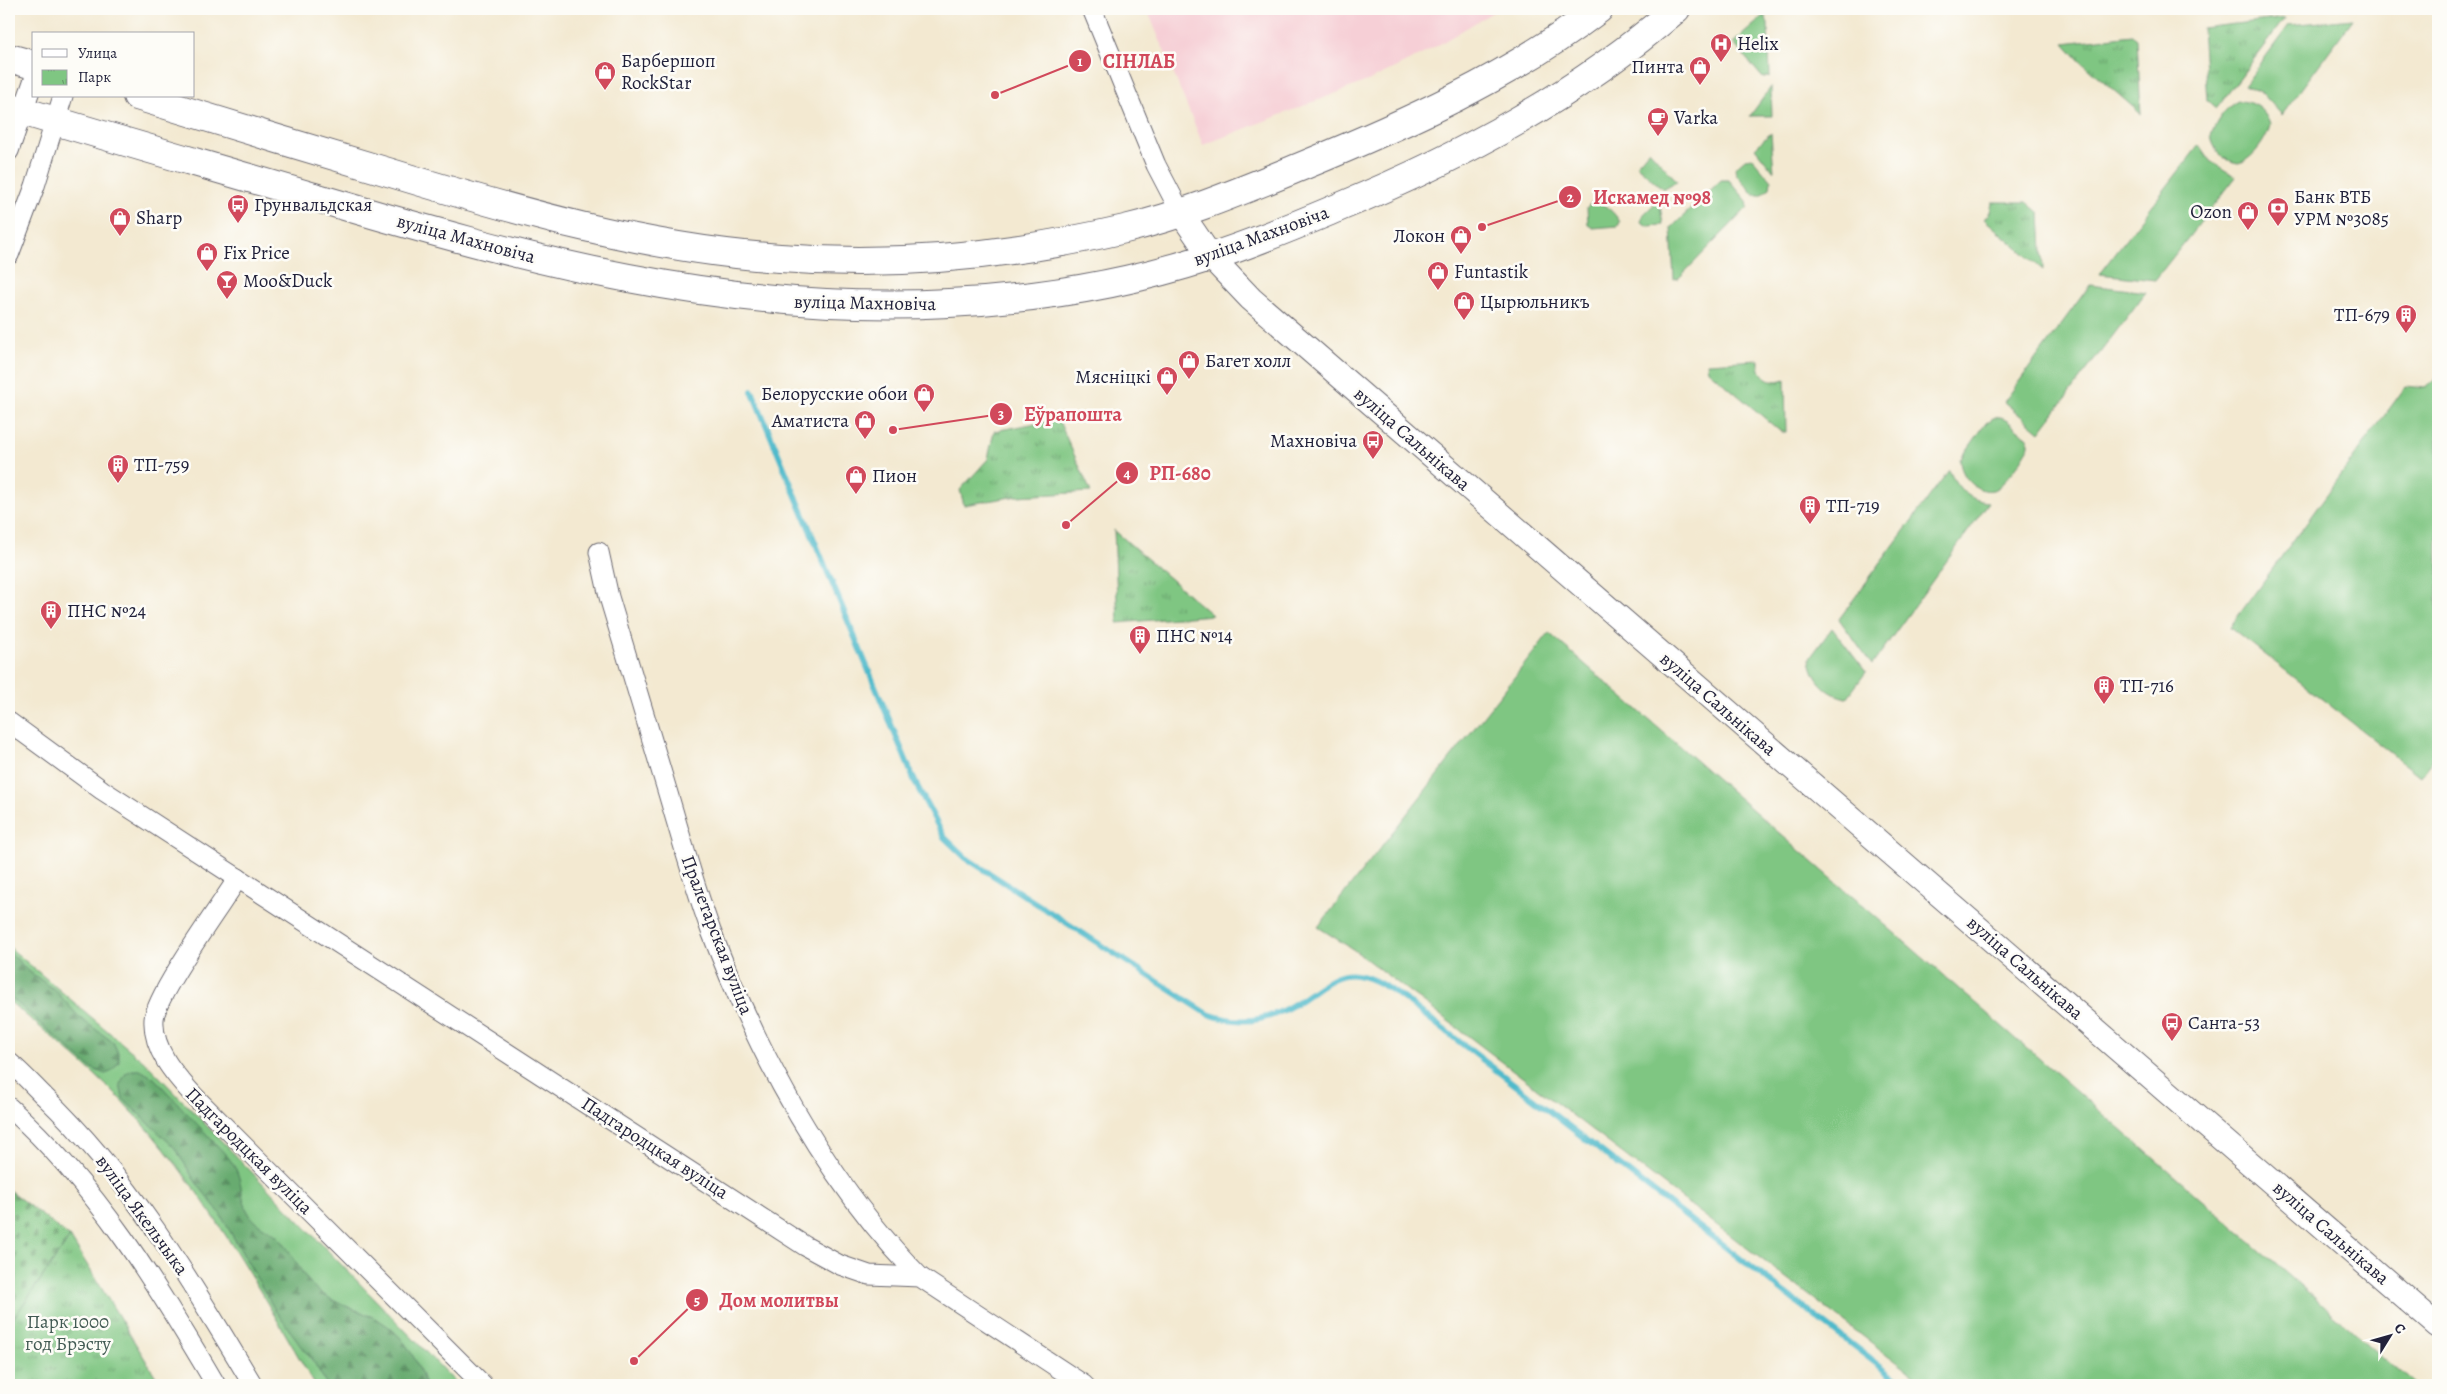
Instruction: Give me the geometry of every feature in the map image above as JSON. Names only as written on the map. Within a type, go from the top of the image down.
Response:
[{"type":"main road","points":[[144,98],[550,219],[642,239],[736,254],[856,262],[959,256],[1091,236],[1181,213],[1277,176],[1413,120],[1522,60],[1599,9]]},
{"type":"main road","name":"вуліца Махновіча","points":[[16,109],[60,108],[370,213],[540,258],[633,280],[752,298],[847,304],[977,301],[1103,283],[1212,257],[1372,194],[1481,142],[1586,80],[1676,9]]},
{"type":"main road","points":[[9,58],[32,64]]},
{"type":"street","name":"вуліца Сальнікава","points":[[1092,9],[1156,165],[1181,213],[1212,257],[1251,299],[2438,1326]]},
{"type":"street","points":[[9,151],[16,109],[32,82]]},
{"type":"street","points":[[9,255],[35,186],[60,108]]},
{"type":"street","name":"Пралетарская вуліца","points":[[599,552],[612,604],[691,871],[711,930],[737,995],[784,1088],[826,1158],[887,1244],[920,1277]]},
{"type":"street","name":"Падгародцкая вуліца","points":[[9,722],[83,778],[824,1257],[869,1274],[920,1277],[1084,1385]]},
{"type":"street","name":"Падгародцкая вуліца","points":[[238,878],[158,1004],[155,1028],[162,1054],[178,1078],[196,1098],[483,1385]]},
{"type":"street","name":"вуліца Якельчыка","points":[[9,1062],[77,1129],[130,1192],[187,1277],[253,1385]]},
{"type":"street","name":"вуліца Якельчыка","points":[[9,1107],[56,1153],[101,1207],[154,1282],[216,1385]]},
{"type":"shaded area","points":[[1147,9],[1498,9],[1423,54],[1370,80],[1203,145]]},
{"type":"green space","points":[[1765,15],[1768,24],[1770,76],[1763,78],[1733,43]]},
{"type":"green space","points":[[2285,18],[2217,108],[2207,100],[2202,28]]},
{"type":"green space","points":[[2353,19],[2282,115],[2263,94],[2244,86],[2289,25]]},
{"type":"green space","points":[[2132,35],[2137,39],[2141,114],[2079,60],[2064,43]]},
{"type":"green space","points":[[1771,87],[1772,116],[1750,116]]},
{"type":"green space","points":[[2238,101],[2244,101],[2258,107],[2270,125],[2266,137],[2253,154],[2238,163],[2228,160],[2220,154],[2214,146],[2211,136],[2221,116]]},
{"type":"green space","points":[[1771,133],[1774,172],[1755,148]]},
{"type":"green space","points":[[2199,145],[2210,161],[2236,177],[2155,280],[2099,274]]},
{"type":"green space","points":[[1649,150],[1677,181],[1663,189],[1636,165]]},
{"type":"green space","points":[[1752,158],[1771,180],[1770,188],[1761,195],[1754,195],[1736,174],[1735,168],[1745,159]]},
{"type":"green space","points":[[1721,180],[1729,180],[1747,201],[1748,207],[1679,278],[1674,279],[1671,228]]},
{"type":"green space","points":[[1659,199],[1663,225],[1648,226],[1641,222],[1643,215]]},
{"type":"green space","points":[[1592,202],[1600,203],[1612,211],[1620,222],[1618,226],[1593,228],[1588,225],[1587,207]]},
{"type":"green space","points":[[1992,202],[2027,202],[2040,213],[2043,270],[1984,219],[1990,212]]},
{"type":"green space","points":[[2090,285],[2146,292],[2040,432],[2004,402]]},
{"type":"green space","points":[[1759,360],[1759,366],[1766,378],[1774,381],[1785,379],[1786,432],[1781,432],[1708,370],[1707,363]]},
{"type":"green space","points":[[2438,377],[2438,753],[2420,776],[2230,627],[2406,386],[2425,388]]},
{"type":"green space","points":[[1993,418],[2000,418],[2008,422],[2024,434],[2029,442],[2021,461],[2003,483],[1993,490],[1987,490],[1981,489],[1970,482],[1963,472],[1960,460],[1986,423]]},
{"type":"green space","points":[[1058,419],[1091,492],[1017,496],[964,505],[960,490],[988,459],[994,431]]},
{"type":"green space","points":[[1949,470],[1964,492],[1975,499],[1989,502],[1872,665],[1839,619]]},
{"type":"green space","points":[[1114,530],[1212,615],[1118,623]]},
{"type":"green space","points":[[1832,628],[1866,672],[1847,698],[1827,690],[1817,679],[1811,666],[1810,658]]},
{"type":"green space","points":[[1549,633],[2415,1385],[1927,1385],[1354,950],[1318,927]]},
{"type":"green space","points":[[9,947],[150,1067],[458,1385],[315,1385],[227,1237],[178,1166],[151,1133],[109,1088],[9,1001]]},
{"type":"green space","points":[[9,951],[27,970],[55,990],[80,1018],[113,1042],[119,1055],[119,1062],[111,1072],[105,1074],[91,1068],[9,996]]},
{"type":"green space","points":[[132,1070],[140,1070],[154,1078],[227,1156],[239,1177],[248,1212],[258,1223],[277,1236],[313,1286],[331,1299],[378,1319],[388,1326],[411,1352],[425,1385],[327,1385],[315,1364],[276,1312],[219,1212],[195,1181],[175,1148],[123,1099],[120,1084],[126,1073]]},
{"type":"green space","points":[[9,1190],[70,1237],[9,1325]]},
{"type":"green space","name":"Парк 1000 год Брэсту","points":[[70,1237],[161,1385],[9,1385],[9,1325]]},
{"type":"waterway","points":[[752,391],[916,784],[944,837],[966,858],[1208,1014],[1235,1020],[1260,1019],[1284,1010],[1325,983],[1343,975],[1362,976],[1381,984],[1404,999],[1904,1385]]},
{"type":"place","name":"Helix","points":[[1721,63]]},
{"type":"place","name":"Пинта","points":[[1700,86]]},
{"type":"place","name":"Барбершоп RockStar","points":[[605,91]]},
{"type":"place","name":"СІНЛАБ","points":[[995,95]]},
{"type":"place","name":"Varka","points":[[1658,137]]},
{"type":"place","name":"Грунвальдская","points":[[238,224]]},
{"type":"place","name":"Искамед №98","points":[[1482,227]]},
{"type":"place","name":"Банк ВТБ УРМ №3085","points":[[2278,227]]},
{"type":"place","name":"Ozon","points":[[2248,231]]},
{"type":"place","name":"Sharp","points":[[120,237]]},
{"type":"place","name":"Локон","points":[[1461,255]]},
{"type":"place","name":"Fix Price","points":[[207,272]]},
{"type":"place","name":"Funtastik","points":[[1438,291]]},
{"type":"place","name":"Моо&Duck","points":[[227,300]]},
{"type":"place","name":"Цырюльникъ","points":[[1464,321]]},
{"type":"place","name":"ТП-679","points":[[2406,334]]},
{"type":"place","name":"Багет холл","points":[[1189,380]]},
{"type":"place","name":"Мясніцкі","points":[[1167,396]]},
{"type":"place","name":"Белорусские обои","points":[[924,413]]},
{"type":"place","name":"Еўрапошта","points":[[893,430]]},
{"type":"place","name":"Аматиста","points":[[865,440]]},
{"type":"place","name":"Махновіча","points":[[1373,460]]},
{"type":"place","name":"ТП-759","points":[[118,484]]},
{"type":"place","name":"Пион","points":[[856,495]]},
{"type":"place","name":"РП-680","points":[[1066,525]]},
{"type":"place","name":"ТП-719","points":[[1810,525]]},
{"type":"place","name":"ПНС №24","points":[[51,630]]},
{"type":"place","name":"ПНС №14","points":[[1140,655]]},
{"type":"place","name":"ТП-716","points":[[2104,705]]},
{"type":"place","name":"Санта-53","points":[[2172,1042]]},
{"type":"place","name":"Дом молитвы","points":[[634,1361]]}]
